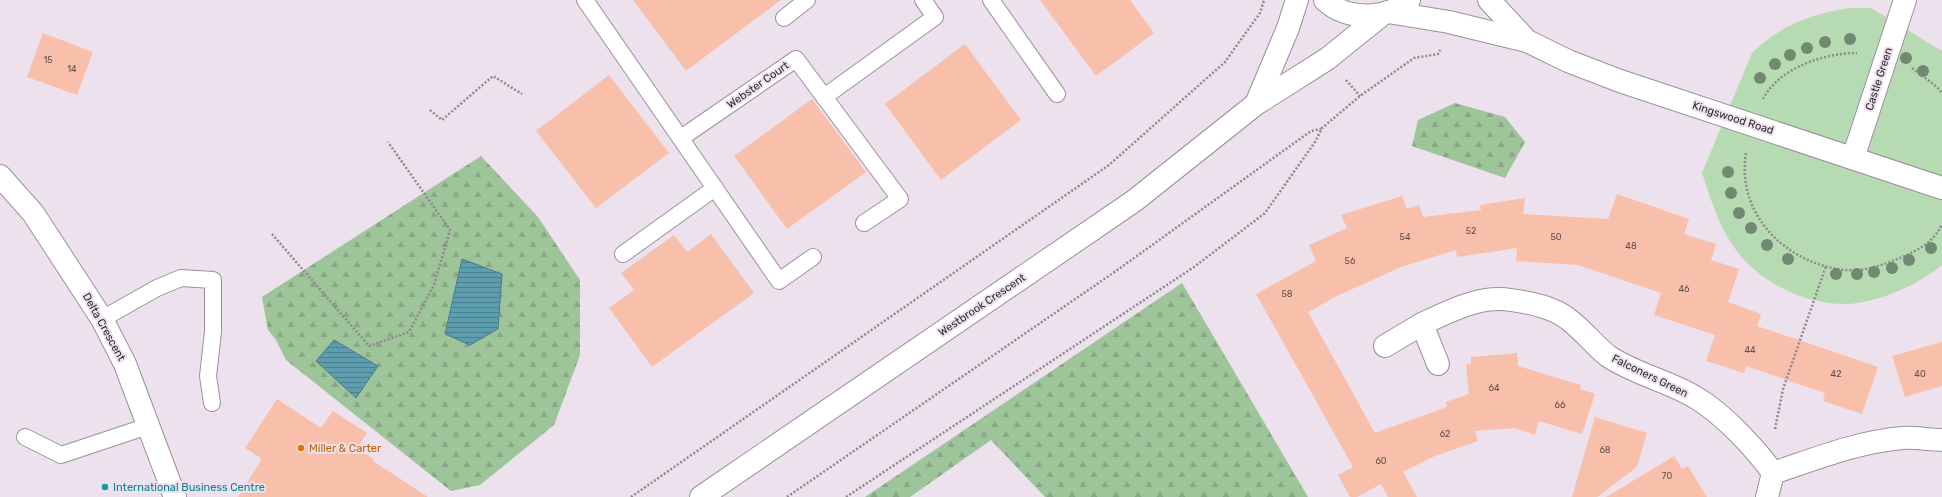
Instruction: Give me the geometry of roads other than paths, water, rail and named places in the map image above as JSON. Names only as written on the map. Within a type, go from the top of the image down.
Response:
[{"type":"street","name":"Westbrook Crescent","points":[[1256,104],[1288,28],[1297,0]]},
{"type":"street","name":"Kingswood Road","points":[[1325,0],[1345,12],[1364,15],[1385,13],[1449,22],[1527,41],[1568,61],[1620,81],[1942,188]]},
{"type":"street","name":"Westbrook Crescent","points":[[701,497],[1134,201],[1256,104],[1327,59],[1385,13],[1409,0]]},
{"type":"street","name":"Kingswood Road","points":[[1489,0],[1527,41]]},
{"type":"street","name":"Castle Green","points":[[1853,158],[1905,0]]},
{"type":"street","name":"Delta Crescent","points":[[0,176],[32,213],[102,319],[125,364],[175,497]]},
{"type":"street","name":"Falconers Green","points":[[1385,346],[1422,324],[1465,305],[1492,300],[1510,300],[1548,308],[1568,318],[1608,356],[1639,373],[1699,399],[1742,437],[1768,467]]},
{"type":"street","points":[[1422,324],[1438,364]]},
{"type":"street","points":[[1767,497],[1768,467],[1867,443],[1904,438],[1942,440]]},
{"type":"lane","points":[[784,18],[807,0]]},
{"type":"lane","points":[[824,97],[935,17],[923,0]]},
{"type":"lane","points":[[992,0],[1057,94]]},
{"type":"lane","points":[[590,2],[779,281],[813,257]]},
{"type":"lane","name":"Webster Court","points":[[681,138],[796,59],[900,199],[864,223]]},
{"type":"lane","points":[[623,254],[715,188]]},
{"type":"lane","points":[[102,319],[157,288],[181,278],[213,280],[213,332],[208,376],[212,403]]},
{"type":"lane","points":[[25,437],[61,455],[148,426]]},
{"type":"water","points":[[462,259],[502,274],[498,329],[470,345],[445,334]]},
{"type":"water","points":[[334,340],[378,366],[356,398],[316,361]]},
{"type":"place","name":"Miller & Carter","points":[[301,448]]},
{"type":"place","name":"International Business Centre","points":[[105,487]]}]
